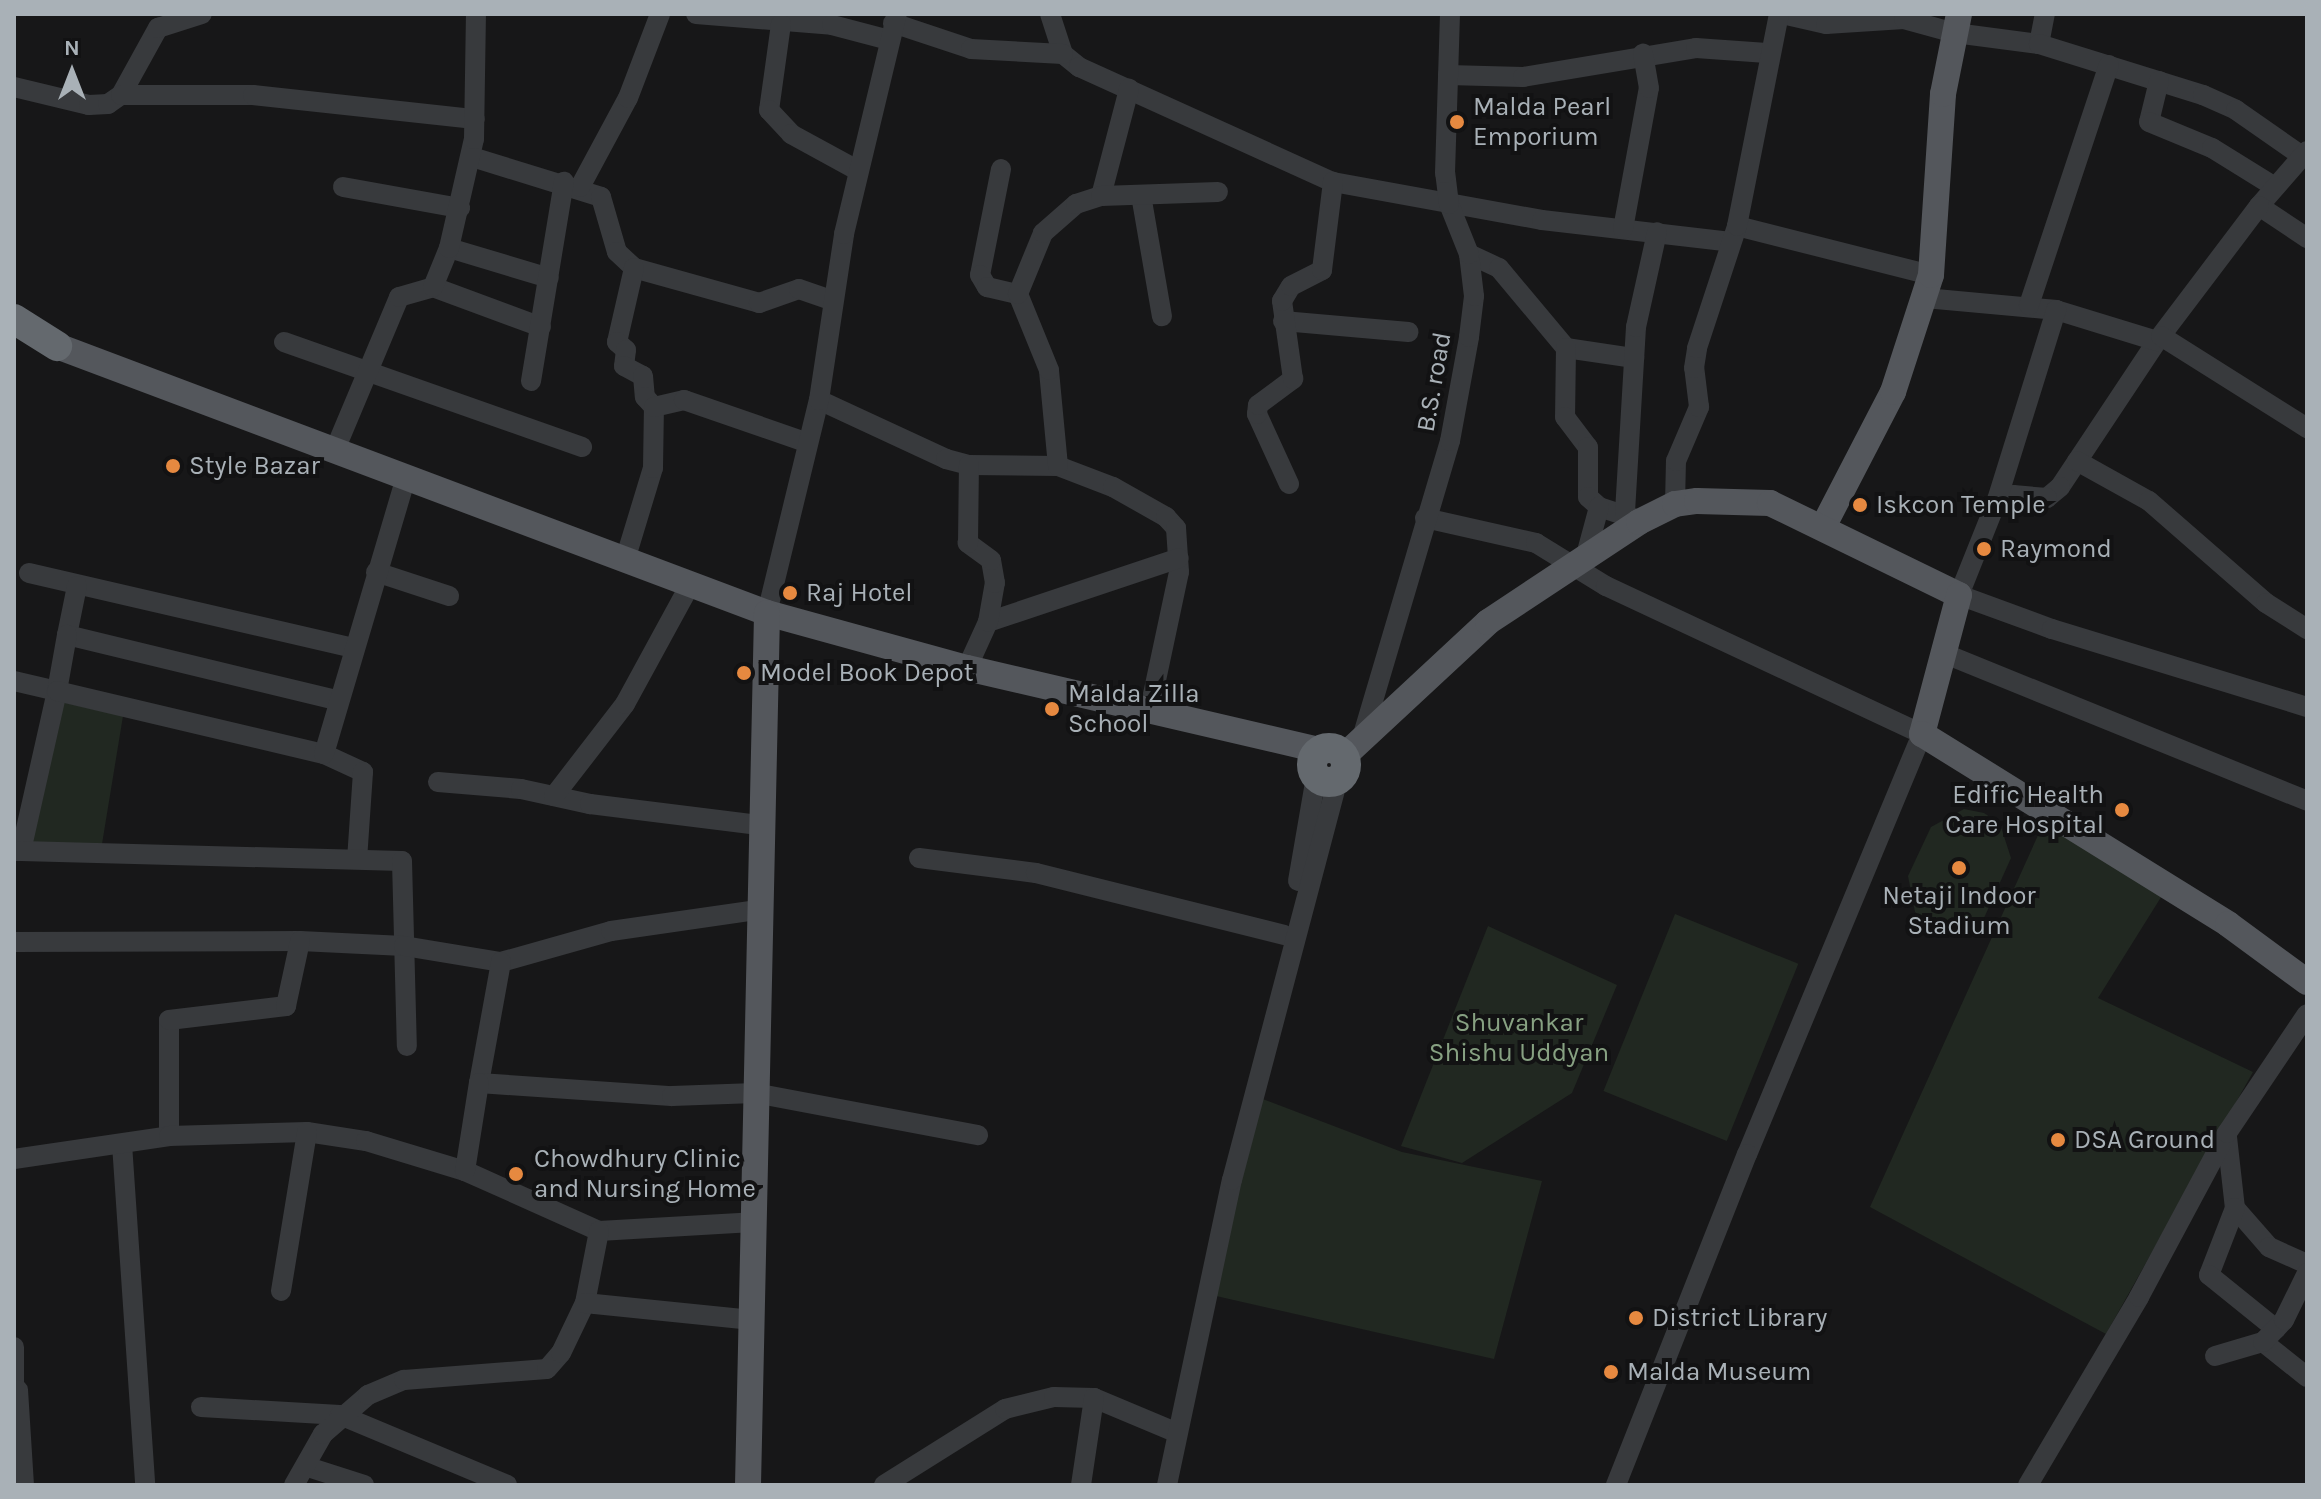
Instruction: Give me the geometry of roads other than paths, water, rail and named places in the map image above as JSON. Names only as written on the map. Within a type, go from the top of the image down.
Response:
[{"type":"highway","points":[[14,319],[57,346]]},
{"type":"highway","points":[[14,341],[57,346]]},
{"type":"main road","points":[[1823,527],[1893,392],[1928,286],[1938,147],[1957,23]]},
{"type":"main road","points":[[57,346],[405,480],[767,613],[967,668],[1245,732],[1247,737],[1337,760],[1516,606],[1578,564],[1632,517],[1675,504],[1744,498],[1770,503],[1959,595],[1922,734],[2228,924],[2307,982]]},
{"type":"main road","points":[[748,1485],[757,910],[767,613]]},
{"type":"street","points":[[14,87],[89,105],[108,104],[121,95],[162,21],[202,14]]},
{"type":"street","points":[[433,287],[449,248],[472,157],[476,14]]},
{"type":"street","points":[[531,381],[549,278],[572,185],[628,98],[660,14]]},
{"type":"street","points":[[696,14],[781,24],[893,26],[971,49],[1063,54],[1129,89],[1333,182],[1449,204],[1623,229],[1734,234],[1928,286],[2056,310],[2159,338],[2307,428]]},
{"type":"street","points":[[1050,14],[1063,54]]},
{"type":"street","name":"B.S. road","points":[[1337,760],[1425,518],[1463,384],[1474,296],[1469,254],[1449,204],[1450,14]]},
{"type":"street","points":[[1675,504],[1676,461],[1699,407],[1694,368],[1697,348],[1734,234],[1767,53],[1780,14],[1826,24],[1904,19],[1957,23],[2039,44],[2159,81],[2236,110],[2304,154],[2259,206],[2159,338],[2077,461],[2047,498],[2013,495],[1997,500]]},
{"type":"street","points":[[2039,44],[2045,14]]},
{"type":"street","points":[[781,24],[769,110],[791,134],[859,171]]},
{"type":"street","points":[[767,613],[819,400],[833,301],[893,26]]},
{"type":"street","points":[[1448,75],[1523,77],[1643,54],[1696,48],[1767,53]]},
{"type":"street","points":[[1623,229],[1649,88],[1643,54]]},
{"type":"street","points":[[2029,305],[2109,65]]},
{"type":"street","points":[[2159,81],[2149,122],[2212,148],[2275,187]]},
{"type":"street","points":[[1101,196],[1129,89]]},
{"type":"street","points":[[121,95],[299,98],[475,119]]},
{"type":"street","points":[[472,157],[572,185],[601,197],[617,252],[634,268],[759,303],[799,289],[833,301]]},
{"type":"street","points":[[1001,169],[980,275],[987,287],[1018,294]]},
{"type":"street","points":[[1289,484],[1257,414],[1258,405],[1293,379],[1283,321],[1284,292],[1313,277],[1327,257],[1333,182]]},
{"type":"street","points":[[343,187],[460,208]]},
{"type":"street","points":[[1058,466],[1049,370],[1018,294],[1043,233],[1076,204],[1101,196],[1218,192]]},
{"type":"street","points":[[1141,195],[1162,316]]},
{"type":"street","points":[[2259,206],[2307,238]]},
{"type":"street","points":[[1469,254],[1499,268],[1566,348],[1565,417],[1588,447],[1588,497],[1599,507],[1632,517],[1634,358],[1657,232]]},
{"type":"street","points":[[449,248],[549,278]]},
{"type":"street","points":[[625,560],[653,468],[654,407],[645,397],[643,376],[624,366],[626,350],[617,342],[634,268]]},
{"type":"street","points":[[334,452],[399,297],[433,287],[541,327]]},
{"type":"street","points":[[2056,310],[1997,500],[1959,595],[2052,629],[2307,707]]},
{"type":"street","points":[[1283,321],[1409,332]]},
{"type":"street","points":[[284,342],[582,447]]},
{"type":"street","points":[[1566,348],[1634,358]]},
{"type":"street","points":[[654,407],[684,400],[808,443]]},
{"type":"street","points":[[819,400],[904,443],[969,465],[1058,466],[1113,487],[1166,517],[1176,528],[1179,558],[1150,709]]},
{"type":"street","points":[[2077,461],[2149,501],[2266,603],[2307,629]]},
{"type":"street","points":[[967,668],[988,622],[993,564],[969,549],[969,465]]},
{"type":"street","points":[[324,754],[405,480]]},
{"type":"street","points":[[1578,564],[1599,507]]},
{"type":"street","points":[[1425,518],[1536,543],[1922,734],[1745,1157],[1616,1485]]},
{"type":"street","points":[[988,622],[1179,558]]},
{"type":"street","points":[[376,572],[449,596]]},
{"type":"street","points":[[29,573],[354,648]]},
{"type":"street","points":[[554,796],[625,704],[690,585]]},
{"type":"street","points":[[77,586],[57,691],[18,851],[402,861],[407,1046]]},
{"type":"street","points":[[67,635],[339,701]]},
{"type":"street","points":[[1943,653],[2307,801]]},
{"type":"street","points":[[14,681],[324,754],[363,772],[357,859]]},
{"type":"street","points":[[1167,1485],[1201,1265],[1316,801],[1337,760]]},
{"type":"street","points":[[1174,1441],[1232,1180],[1337,760]]},
{"type":"street","points":[[438,782],[759,825]]},
{"type":"street","points":[[919,858],[1036,873],[1284,935]]},
{"type":"street","points":[[14,942],[300,941],[404,946],[501,962],[611,931],[757,910]]},
{"type":"street","points":[[169,1136],[169,1020],[286,1006],[300,941]]},
{"type":"street","points":[[465,1171],[501,962]]},
{"type":"street","points":[[2028,1485],[2227,1133],[2307,1014]]},
{"type":"street","points":[[479,1083],[672,1096],[755,1093],[978,1135]]},
{"type":"street","points":[[281,1291],[307,1132]]},
{"type":"street","points":[[14,1159],[169,1136],[307,1132],[366,1141],[465,1171],[599,1231],[753,1222]]},
{"type":"street","points":[[2227,1133],[2235,1208],[2209,1275],[2307,1377]]},
{"type":"street","points":[[122,1144],[145,1485]]},
{"type":"street","points":[[2235,1208],[2269,1247],[2307,1264]]},
{"type":"street","points":[[294,1485],[308,1467],[323,1434],[340,1415],[368,1395],[404,1380],[547,1369],[561,1353],[585,1303],[599,1231]]},
{"type":"street","points":[[2215,1356],[2269,1336],[2307,1273]]},
{"type":"street","points":[[585,1303],[752,1320]]},
{"type":"street","points":[[14,1347],[24,1485]]},
{"type":"street","points":[[884,1485],[905,1478],[1005,1409],[1054,1397],[1094,1398],[1174,1441]]},
{"type":"street","points":[[1081,1485],[1094,1398]]},
{"type":"street","points":[[201,1407],[340,1415],[507,1485]]},
{"type":"street","points":[[308,1467],[364,1485]]},
{"type":"place","name":"Malda Pearl Emporium","points":[[1457,122]]},
{"type":"place","name":"Style Bazar","points":[[173,466]]},
{"type":"place","name":"Iskcon Temple","points":[[1860,505]]},
{"type":"place","name":"Raymond","points":[[1984,549]]},
{"type":"place","name":"Raj Hotel","points":[[790,593]]},
{"type":"place","name":"Model Book Depot","points":[[744,673]]},
{"type":"place","name":"Malda Zilla School","points":[[1052,709]]},
{"type":"place","name":"Edific Health Care Hospital","points":[[2122,810]]},
{"type":"place","name":"Netaji Indoor Stadium","points":[[1959,868]]},
{"type":"place","name":"DSA Ground","points":[[2058,1140]]},
{"type":"place","name":"Chowdhury Clinic and Nursing Home","points":[[516,1174]]},
{"type":"place","name":"District Library","points":[[1636,1318]]},
{"type":"place","name":"Malda Museum","points":[[1611,1372]]},
{"type":"park label","name":"Shuvankar Shishu Uddyan","points":[[1519,1038]]}]
